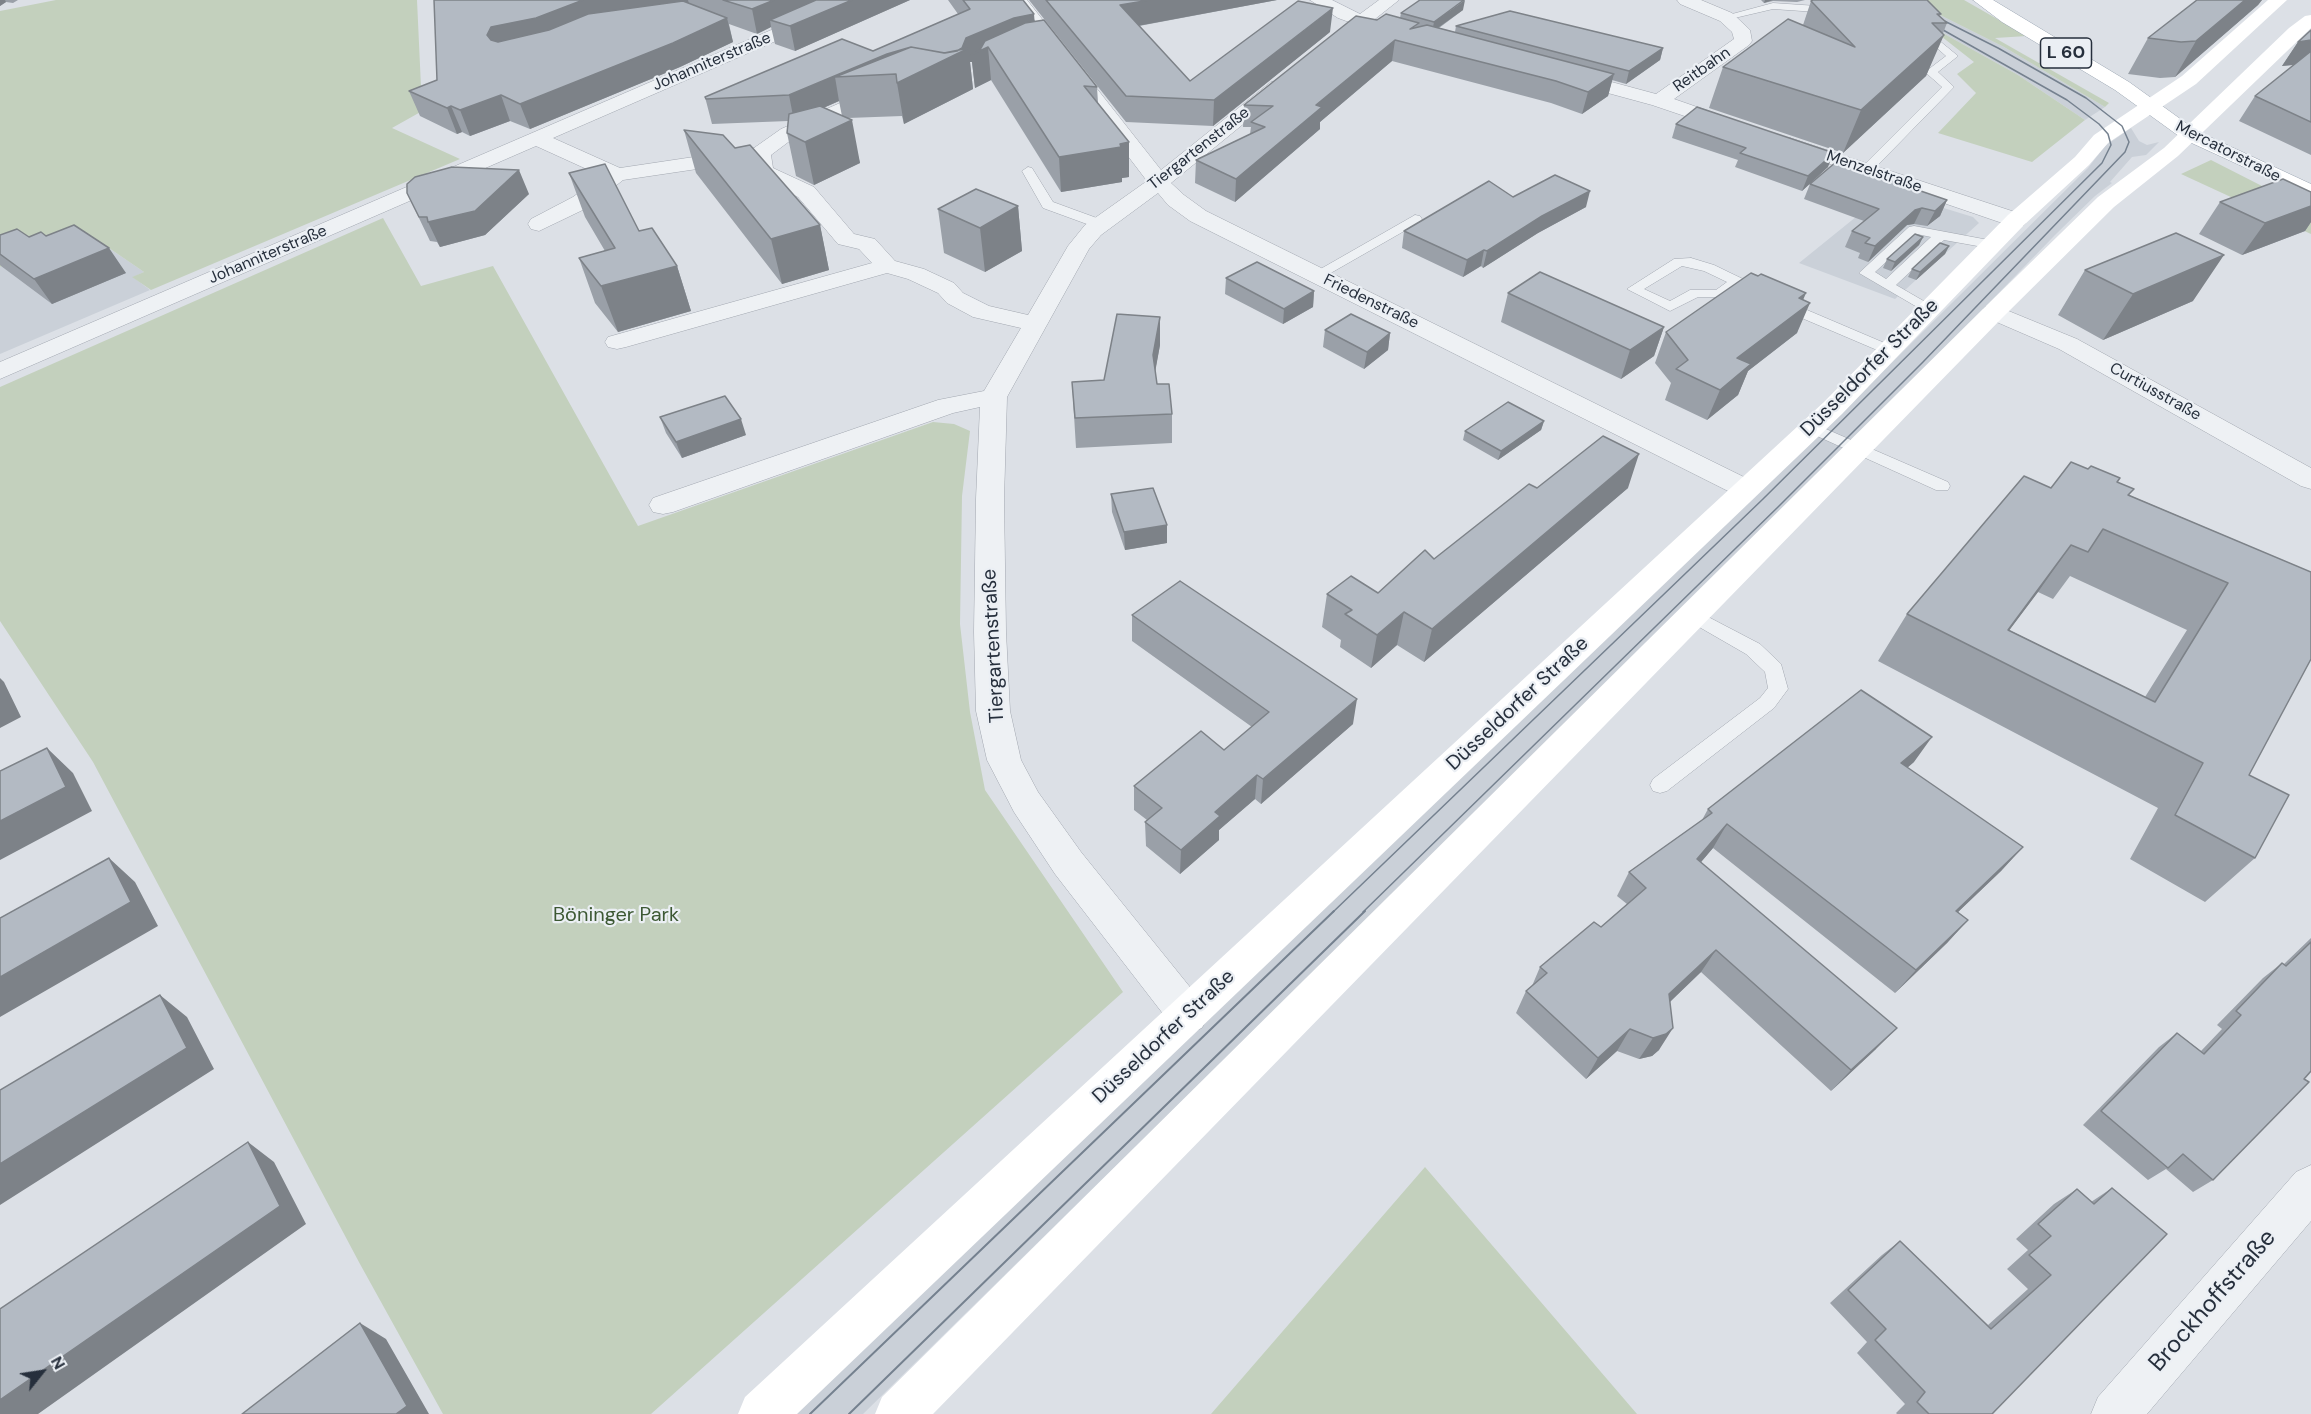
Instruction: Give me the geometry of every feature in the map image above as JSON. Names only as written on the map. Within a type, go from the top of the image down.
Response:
[{"type":"main road","name":"L 60","points":[[1982,0],[2016,23],[2122,86],[2155,102]]},
{"type":"main road","name":"L 60","points":[[1989,0],[2155,102]]},
{"type":"main road","name":"Düsseldorfer Straße","points":[[762,1414],[1812,428],[2005,233],[2082,161],[2101,140],[2189,80],[2278,0]]},
{"type":"main road","points":[[899,1414],[1994,312],[2106,202],[2171,152],[2295,32],[2311,20]]},
{"type":"main road","name":"Mercatorstraße","points":[[2155,102],[2205,120],[2239,140],[2311,175]]},
{"type":"main road","name":"Mercatorstraße","points":[[2155,102],[2190,135],[2311,192]]},
{"type":"street","name":"Johanniterstraße","points":[[0,371],[536,138],[748,39],[855,0]]},
{"type":"street","name":"Friedenstraße","points":[[1018,0],[1159,182],[1176,200],[1198,216],[1746,489]]},
{"type":"street","points":[[1319,0],[1330,8],[1359,21],[1399,32]]},
{"type":"street","points":[[1316,56],[1359,21],[1390,0]]},
{"type":"street","name":"Reitbahn","points":[[1659,101],[1743,41],[1741,30],[1726,17],[1686,0]]},
{"type":"street","points":[[1030,47],[1052,44]]},
{"type":"street","points":[[1546,71],[1659,101],[1749,131]]},
{"type":"street","name":"Tiergartenstraße","points":[[1188,1015],[1068,863],[1026,802],[1004,760],[993,711],[990,632],[990,499],[994,397],[1079,246],[1100,224],[1159,182],[1289,77]]},
{"type":"street","points":[[539,224],[581,202],[617,175],[760,153],[788,133],[898,85]]},
{"type":"street","points":[[536,138],[617,175]]},
{"type":"street","name":"Menzelstraße","points":[[1771,138],[1867,169],[2005,233]]},
{"type":"street","points":[[760,153],[764,171],[806,192],[846,239],[867,244],[887,266]]},
{"type":"street","points":[[617,342],[887,266],[916,273],[946,288],[956,298],[982,312],[1034,323]]},
{"type":"street","name":"Curtiusstraße","points":[[1994,312],[2068,344],[2311,480]]},
{"type":"street","points":[[663,505],[947,406],[994,397]]},
{"type":"street","name":"Brockhoffstraße","points":[[2115,1414],[2311,1187]]},
{"type":"lane","points":[[1726,17],[1773,6],[1817,9],[1844,1]]},
{"type":"lane","points":[[1867,169],[1948,87],[1931,72],[1953,56],[1924,32]]},
{"type":"lane","points":[[1028,171],[1048,205],[1100,224]]},
{"type":"lane","points":[[1317,275],[1414,219]]},
{"type":"lane","points":[[1929,310],[1866,273],[1914,230],[1941,235],[2005,233]]},
{"type":"lane","points":[[1887,285],[1941,235]]},
{"type":"lane","points":[[1737,281],[1719,294],[1695,293],[1670,307],[1634,289],[1679,262],[1709,267],[1889,351]]},
{"type":"lane","points":[[1812,428],[1942,486]]},
{"type":"lane","points":[[1660,785],[1767,703],[1778,689],[1774,669],[1753,649],[1693,615]]},
{"type":"shaded area","points":[[1910,0],[2004,47],[2105,107],[2085,120],[2018,75],[1923,22]]},
{"type":"shaded area","points":[[2131,128],[2139,141],[2147,145],[2159,142],[2146,155],[2132,157],[2110,182],[2112,183],[2095,196],[2055,235],[1859,437],[863,1414],[788,1414],[1825,429],[2088,168],[2105,146]]},
{"type":"shaded area","points":[[1888,191],[1973,217],[1979,223],[1895,299],[1799,263]]},
{"type":"shaded area","points":[[87,233],[144,272],[133,277],[150,290],[0,354],[0,267]]},
{"type":"green space","points":[[56,0],[417,0],[421,87],[481,78],[392,128],[460,159],[151,290],[132,277],[144,272],[87,233],[0,267],[0,11]]},
{"type":"green space","points":[[1910,0],[1964,0],[2027,36],[1995,38],[2109,103],[2105,107],[2004,47]]},
{"type":"green space","points":[[1923,22],[2018,75],[2085,120],[2032,162],[1938,133],[1976,93],[1957,74],[1974,62]]},
{"type":"green space","points":[[2211,160],[2311,211],[2311,234],[2181,174]]},
{"type":"green space","name":"Böninger Park","points":[[383,218],[421,286],[493,266],[638,526],[933,422],[954,424],[970,431],[962,496],[960,624],[970,712],[985,790],[1123,992],[651,1414],[443,1414],[360,1264],[93,762],[0,621],[0,387]]},
{"type":"green space","points":[[1425,1167],[1637,1414],[1211,1414]]},
{"type":"building","points":[[434,0],[583,0],[536,18],[491,27],[487,35],[491,40],[498,42],[549,30],[588,14],[683,1],[727,18],[673,43],[520,104],[501,95],[460,110],[451,106],[447,108],[409,91],[437,80]]},
{"type":"building","points":[[723,0],[774,0],[752,9]]},
{"type":"building","points":[[816,0],[852,0],[790,26],[770,20]]},
{"type":"building","points":[[963,0],[1023,0],[1034,14],[1014,18],[966,38],[962,48],[957,51],[945,53],[911,47],[887,54],[789,95],[706,99],[705,97],[842,39],[873,51],[970,9]]},
{"type":"building","points":[[1046,0],[1150,0],[1120,5],[1190,81],[1298,1],[1333,8],[1214,100],[1126,96]]},
{"type":"building","points":[[1420,0],[1464,0],[1434,22],[1401,13]]},
{"type":"building","points":[[1927,0],[1947,23],[1932,23],[1944,35],[1861,110],[1723,67],[1788,19],[1855,47],[1811,1]]},
{"type":"building","points":[[2197,0],[2245,0],[2196,41],[2181,42],[2148,38]]},
{"type":"building","points":[[1510,11],[1663,48],[1629,71],[1456,26]]},
{"type":"building","points":[[1386,14],[1419,23],[1410,29],[1427,25],[1614,74],[1588,92],[1556,81],[1395,40],[1316,105],[1322,107],[1236,179],[1196,160],[1265,127],[1251,122],[1273,106],[1244,105],[1356,16],[1377,20]]},
{"type":"building","points":[[1044,20],[1097,87],[1084,86],[1129,142],[1120,144],[1121,147],[1059,157],[988,47],[971,55],[980,50],[985,41],[1025,23]]},
{"type":"building","points":[[2311,30],[2311,40],[2298,42]]},
{"type":"building","points":[[911,47],[944,53],[969,48],[897,83],[896,74],[835,77]]},
{"type":"building","points":[[2311,51],[2311,122],[2255,96]]},
{"type":"building","points":[[820,106],[852,120],[805,142],[787,133],[789,114]]},
{"type":"building","points":[[1697,107],[1834,153],[1808,176],[1740,153],[1746,148],[1676,124]]},
{"type":"building","points":[[684,130],[723,135],[735,148],[750,145],[820,225],[771,239]]},
{"type":"building","points":[[1836,162],[1947,200],[1935,211],[1922,208],[1915,210],[1875,246],[1865,243],[1870,238],[1852,231],[1879,209],[1810,184]]},
{"type":"building","points":[[605,164],[639,231],[652,228],[677,266],[601,286],[579,258],[615,248],[569,173]]},
{"type":"building","points":[[452,167],[519,170],[475,211],[428,222],[427,217],[419,217],[407,193],[407,184],[415,177]]},
{"type":"building","points":[[1555,175],[1590,191],[1542,216],[1487,251],[1484,250],[1467,260],[1404,231],[1489,181],[1513,197]]},
{"type":"building","points":[[2283,179],[2311,192],[2311,206],[2265,223],[2220,202]]},
{"type":"building","points":[[976,189],[1018,206],[980,228],[938,209]]},
{"type":"building","points":[[74,225],[109,248],[34,279],[0,254],[0,235],[17,229],[29,237],[41,232],[46,236]]},
{"type":"building","points":[[2176,233],[2224,255],[2133,294],[2085,270]]},
{"type":"building","points":[[1915,234],[1923,237],[1895,262],[1887,259]]},
{"type":"building","points":[[1940,243],[1949,246],[1920,272],[1912,269]]},
{"type":"building","points":[[1257,262],[1314,291],[1284,309],[1226,278]]},
{"type":"building","points":[[1540,272],[1664,327],[1630,350],[1508,293]]},
{"type":"building","points":[[1751,273],[1758,276],[1761,274],[1806,293],[1799,298],[1810,303],[1737,358],[1751,364],[1720,390],[1676,369],[1688,360],[1666,332]]},
{"type":"building","points":[[1117,314],[1160,317],[1153,355],[1157,384],[1169,384],[1172,414],[1075,418],[1072,382],[1104,380]]},
{"type":"building","points":[[1351,314],[1390,333],[1367,352],[1325,330]]},
{"type":"building","points":[[725,396],[741,419],[676,442],[660,417]]},
{"type":"building","points":[[1508,402],[1544,421],[1501,451],[1465,431]]},
{"type":"building","points":[[1603,436],[1639,454],[1432,629],[1404,612],[1377,635],[1345,614],[1352,610],[1327,594],[1351,576],[1378,593],[1425,550],[1434,559],[1529,484],[1537,488]]},
{"type":"building","points":[[2071,462],[2088,469],[2091,466],[2120,478],[2117,482],[2134,489],[2128,495],[2311,572],[2311,659],[2249,775],[2289,795],[2255,858],[2175,815],[2203,763],[1907,614],[2024,476],[2051,488]],"holes":[[[2103,529],[2228,583],[2155,702],[2008,630],[2071,545],[2088,552]]]},
{"type":"building","points":[[1153,488],[1167,525],[1124,532],[1111,494]]},
{"type":"building","points":[[1180,581],[1357,699],[1263,779],[1257,775],[1215,812],[1220,816],[1181,850],[1145,822],[1162,808],[1134,786],[1201,731],[1224,750],[1269,712],[1132,615]]},
{"type":"building","points":[[1861,690],[1932,737],[1901,763],[2023,847],[1956,911],[1968,920],[1916,970],[1727,824],[1697,859],[1897,1028],[1851,1070],[1716,950],[1669,994],[1673,1028],[1666,1034],[1653,1038],[1630,1029],[1598,1058],[1526,991],[1547,973],[1540,967],[1594,922],[1601,927],[1646,888],[1629,872],[1712,813],[1708,809]]},
{"type":"building","points":[[47,748],[66,787],[0,821],[0,771]]},
{"type":"building","points":[[109,858],[131,902],[0,977],[0,918]]},
{"type":"building","points":[[2311,942],[2311,1071],[2304,1079],[2309,1082],[2213,1180],[2183,1154],[2168,1168],[2101,1111],[2177,1033],[2204,1054],[2241,1015],[2236,1011],[2282,963],[2286,966]]},
{"type":"building","points":[[160,995],[187,1048],[0,1164],[0,1090]]},
{"type":"building","points":[[248,1142],[280,1206],[0,1400],[0,1309]]},
{"type":"building","points":[[2112,1188],[2167,1234],[1992,1414],[1929,1414],[1917,1402],[1925,1392],[1875,1340],[1886,1329],[1848,1290],[1900,1241],[1991,1329],[2051,1275],[2029,1255],[2051,1236],[2038,1224],[2077,1189],[2094,1204]]},
{"type":"building","points":[[360,1323],[407,1406],[396,1414],[242,1414]]},
{"type":"tram line","points":[[1363,912],[1778,507],[1923,362],[2125,152],[2129,142],[2122,126],[2086,98],[1998,48],[1903,0]]},
{"type":"tram line","points":[[1333,912],[1763,499],[2102,163],[2111,145],[2108,134],[2099,124],[2067,100],[1929,22]]},
{"type":"tram line","points":[[810,1414],[1334,911]]},
{"type":"tram line","points":[[849,1414],[1365,911]]}]
